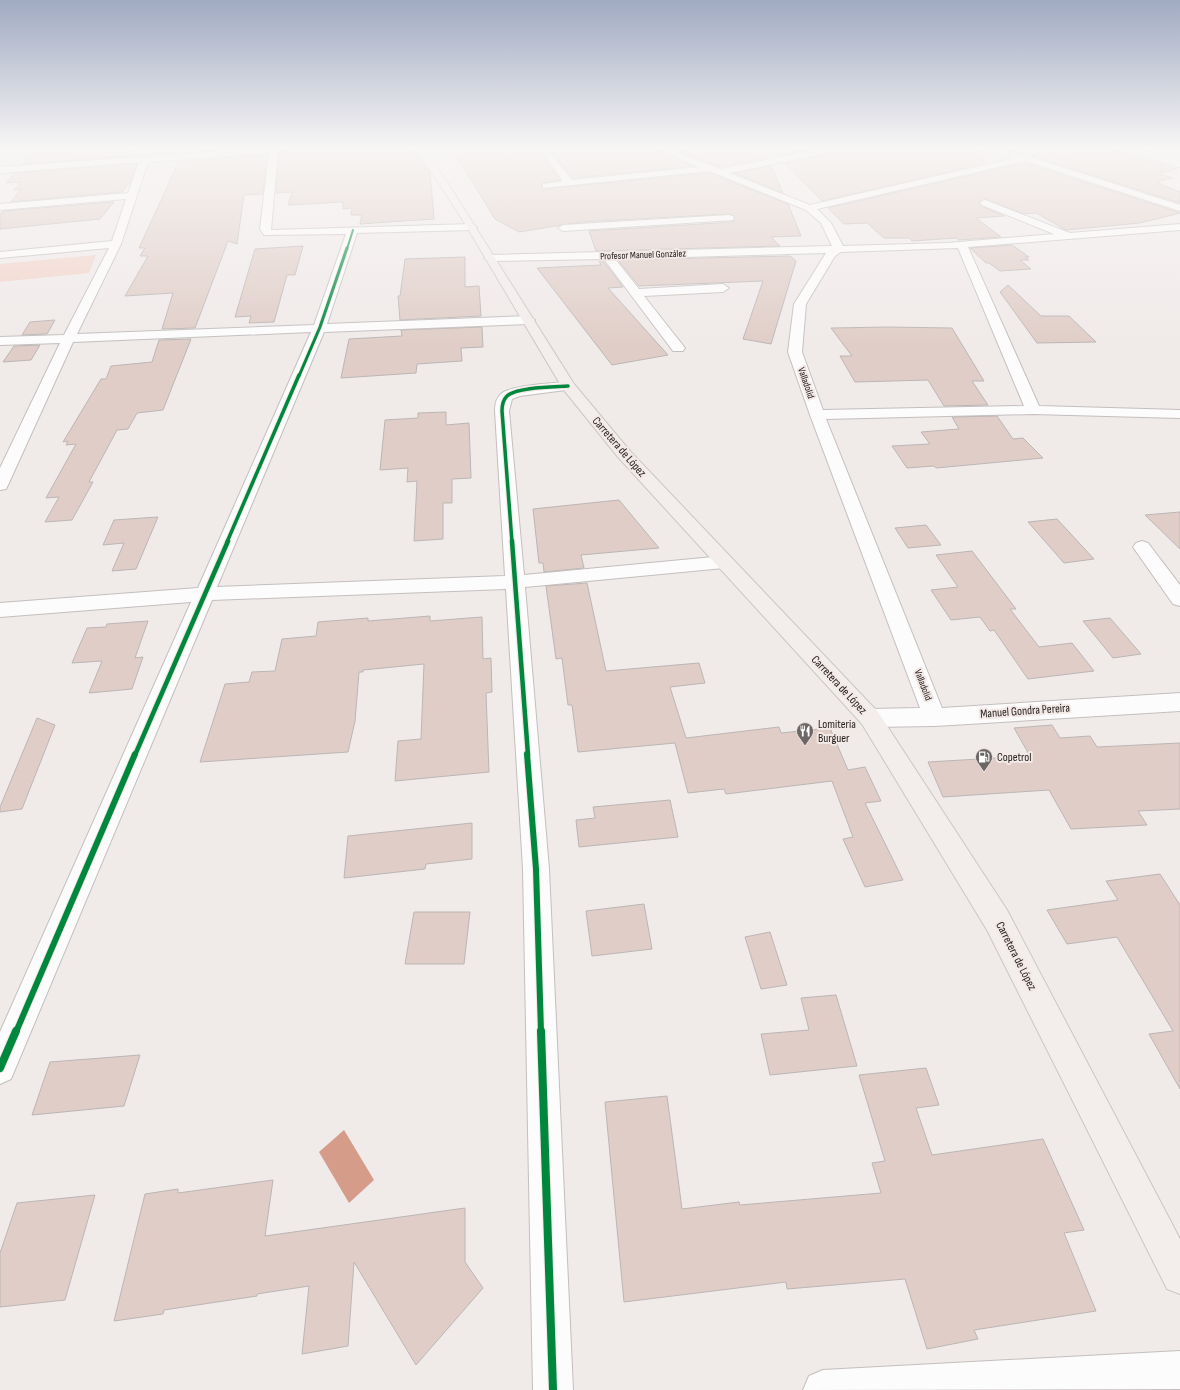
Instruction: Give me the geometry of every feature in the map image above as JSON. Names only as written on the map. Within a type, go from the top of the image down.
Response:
[{"type":"main road","name":"Carretera de López","points":[[464,215],[568,386],[624,454],[870,718],[997,920],[1180,1276]]},
{"type":"street","points":[[0,485],[68,337],[116,244],[126,215]]},
{"type":"street","points":[[266,215],[265,229],[268,233],[472,227]]},
{"type":"street","points":[[819,215],[824,218],[839,249]]},
{"type":"street","points":[[1015,215],[1070,237]]},
{"type":"street","points":[[562,228],[729,218]]},
{"type":"street","points":[[678,222],[692,254]]},
{"type":"street","name":"Profesor Manuel González","points":[[490,258],[692,254],[962,245],[1180,227]]},
{"type":"street","points":[[0,1068],[320,327],[353,230]]},
{"type":"street","points":[[0,256],[116,244]]},
{"type":"street","points":[[962,245],[1033,410]]},
{"type":"street","name":"Valladolid","points":[[839,249],[831,254],[800,304],[795,352],[817,415],[935,717]]},
{"type":"street","points":[[606,256],[678,348]]},
{"type":"street","points":[[635,293],[723,288]]},
{"type":"street","points":[[0,341],[68,337],[529,320]]},
{"type":"street","points":[[553,1390],[536,869],[502,411],[506,396],[515,392],[568,386]]},
{"type":"street","points":[[817,415],[1033,410],[1180,414]]},
{"type":"street","points":[[1142,547],[1180,599]]},
{"type":"street","points":[[0,610],[205,594],[514,582],[724,562]]},
{"type":"street","name":"Manuel Gondra Pereira","points":[[870,718],[935,717],[1180,702]]},
{"type":"street","points":[[823,1390],[1180,1370]]},
{"type":"shaded area","points":[[96,255],[89,273],[0,282],[0,264]]},
{"type":"shaded area","points":[[344,1130],[374,1180],[349,1203],[319,1152]]},
{"type":"building","points":[[0,215],[103,215],[100,219],[0,229]]},
{"type":"building","points":[[154,215],[241,215],[237,244],[228,241],[195,328],[162,329],[173,293],[125,296],[148,256],[140,256],[145,248],[139,248]]},
{"type":"building","points":[[351,215],[434,215],[434,219],[360,224],[362,215]]},
{"type":"building","points":[[492,215],[713,215],[580,222],[519,232],[495,219]]},
{"type":"building","points":[[731,215],[792,215],[801,236],[771,237],[780,246],[596,251],[589,231],[733,222],[735,217]]},
{"type":"building","points":[[835,215],[1004,216],[976,218],[1001,237],[959,240],[956,238],[912,241],[909,238],[884,238],[867,223],[844,224]]},
{"type":"building","points":[[1039,215],[1173,215],[1140,223],[1066,230]]},
{"type":"building","points":[[1012,245],[1029,257],[1025,257],[1029,260],[1020,260],[1031,269],[1000,271],[989,263],[986,263],[970,248]]},
{"type":"building","points":[[303,246],[295,275],[287,275],[274,322],[249,323],[251,316],[235,317],[255,249]]},
{"type":"building","points":[[790,256],[796,261],[771,344],[743,339],[763,281],[639,286],[618,260]]},
{"type":"building","points":[[465,257],[465,287],[479,286],[481,316],[400,320],[398,296],[400,296],[405,259]]},
{"type":"building","points":[[599,261],[603,261],[623,287],[608,288],[668,355],[612,365],[537,268],[601,265]]},
{"type":"building","points":[[1008,285],[1041,316],[1069,316],[1096,342],[1037,343],[1000,292]]},
{"type":"building","points":[[55,320],[47,334],[22,335],[30,322]]},
{"type":"building","points":[[482,327],[483,347],[461,348],[462,361],[417,364],[416,373],[341,378],[349,339],[402,336],[401,330]]},
{"type":"building","points":[[831,328],[952,328],[984,381],[972,381],[988,405],[944,406],[928,380],[855,382],[840,356],[852,356]]},
{"type":"building","points":[[191,339],[163,410],[137,413],[128,429],[117,430],[89,482],[93,482],[72,520],[45,522],[59,497],[46,498],[76,444],[66,445],[68,441],[63,442],[101,379],[106,379],[111,366],[152,362],[159,340]]},
{"type":"building","points":[[40,345],[31,360],[3,362],[14,346]]},
{"type":"building","points":[[446,412],[446,425],[469,423],[471,478],[452,479],[452,503],[443,503],[443,539],[414,541],[417,481],[407,482],[408,468],[380,470],[385,420],[418,418],[418,413]]},
{"type":"building","points":[[997,416],[1013,439],[1023,438],[1043,458],[936,468],[934,466],[907,468],[892,446],[930,444],[921,432],[959,429],[952,417]]},
{"type":"building","points":[[619,500],[659,548],[581,555],[584,568],[544,572],[543,563],[539,563],[533,509]]},
{"type":"building","points":[[1180,512],[1180,549],[1145,515]]},
{"type":"building","points":[[158,517],[136,569],[112,571],[124,543],[103,545],[114,520]]},
{"type":"building","points":[[1057,519],[1094,559],[1064,563],[1028,522]]},
{"type":"building","points":[[926,525],[941,545],[908,548],[895,528]]},
{"type":"building","points":[[972,551],[1016,609],[1010,609],[1039,647],[1072,643],[1094,671],[1028,679],[994,630],[990,631],[980,617],[951,620],[931,590],[958,587],[936,555]]},
{"type":"building","points":[[587,583],[606,671],[699,663],[705,683],[670,687],[686,738],[779,727],[781,733],[830,728],[848,770],[865,767],[881,801],[865,803],[903,880],[865,887],[843,839],[853,837],[832,781],[726,794],[724,789],[688,793],[675,743],[578,752],[572,705],[568,705],[562,658],[556,659],[546,586]]},
{"type":"building","points":[[430,616],[430,621],[482,617],[483,659],[491,658],[492,692],[486,693],[489,772],[395,781],[398,741],[421,739],[424,664],[363,670],[363,672],[359,672],[355,721],[348,752],[200,762],[225,684],[249,682],[252,672],[275,671],[282,639],[316,636],[318,622],[368,618],[368,621]]},
{"type":"building","points":[[1110,618],[1141,654],[1113,658],[1083,621]]},
{"type":"building","points":[[148,621],[135,658],[143,657],[132,689],[89,693],[102,661],[72,663],[87,628],[106,627],[107,624]]},
{"type":"building","points":[[37,718],[55,725],[22,809],[0,812],[0,807]]},
{"type":"building","points":[[1052,725],[1060,738],[1090,736],[1097,747],[1180,743],[1180,809],[1138,811],[1147,825],[1071,829],[1049,790],[943,797],[928,762],[1030,756],[1014,728]]},
{"type":"building","points":[[670,800],[678,837],[579,847],[576,820],[595,818],[593,807]]},
{"type":"building","points":[[472,823],[472,859],[426,864],[425,869],[344,878],[348,836]]},
{"type":"building","points":[[1160,874],[1180,905],[1180,1089],[1149,1034],[1173,1031],[1117,937],[1067,944],[1047,910],[1118,900],[1106,881]]},
{"type":"building","points":[[644,904],[652,949],[592,956],[586,911]]},
{"type":"building","points":[[414,912],[470,912],[464,964],[405,964]]},
{"type":"building","points":[[770,932],[787,985],[761,989],[745,937]]},
{"type":"building","points":[[836,995],[857,1066],[770,1075],[761,1034],[809,1030],[801,998]]},
{"type":"building","points":[[140,1055],[124,1106],[32,1115],[50,1062]]},
{"type":"building","points":[[926,1068],[939,1105],[916,1108],[932,1155],[1043,1139],[1084,1230],[1064,1233],[1096,1311],[974,1330],[978,1339],[927,1349],[905,1279],[787,1289],[786,1282],[624,1302],[605,1102],[667,1096],[682,1209],[739,1202],[740,1205],[881,1193],[872,1163],[885,1161],[859,1075]]},
{"type":"building","points":[[273,1180],[265,1236],[465,1208],[465,1262],[483,1288],[416,1365],[354,1262],[348,1346],[302,1354],[309,1286],[257,1294],[257,1296],[164,1310],[163,1314],[114,1321],[145,1194],[178,1189],[178,1193]]},
{"type":"building","points":[[95,1195],[65,1300],[0,1307],[0,1253],[17,1203]]},
{"type":"cycle path","points":[[0,1068],[320,327],[353,230]]},
{"type":"cycle path","points":[[553,1390],[536,869],[502,411],[505,399],[511,394],[536,389],[568,386]]},
{"type":"place","name":"Lomiteria Burguer","points":[[805,746]]},
{"type":"place","name":"Copetrol","points":[[984,772]]}]
